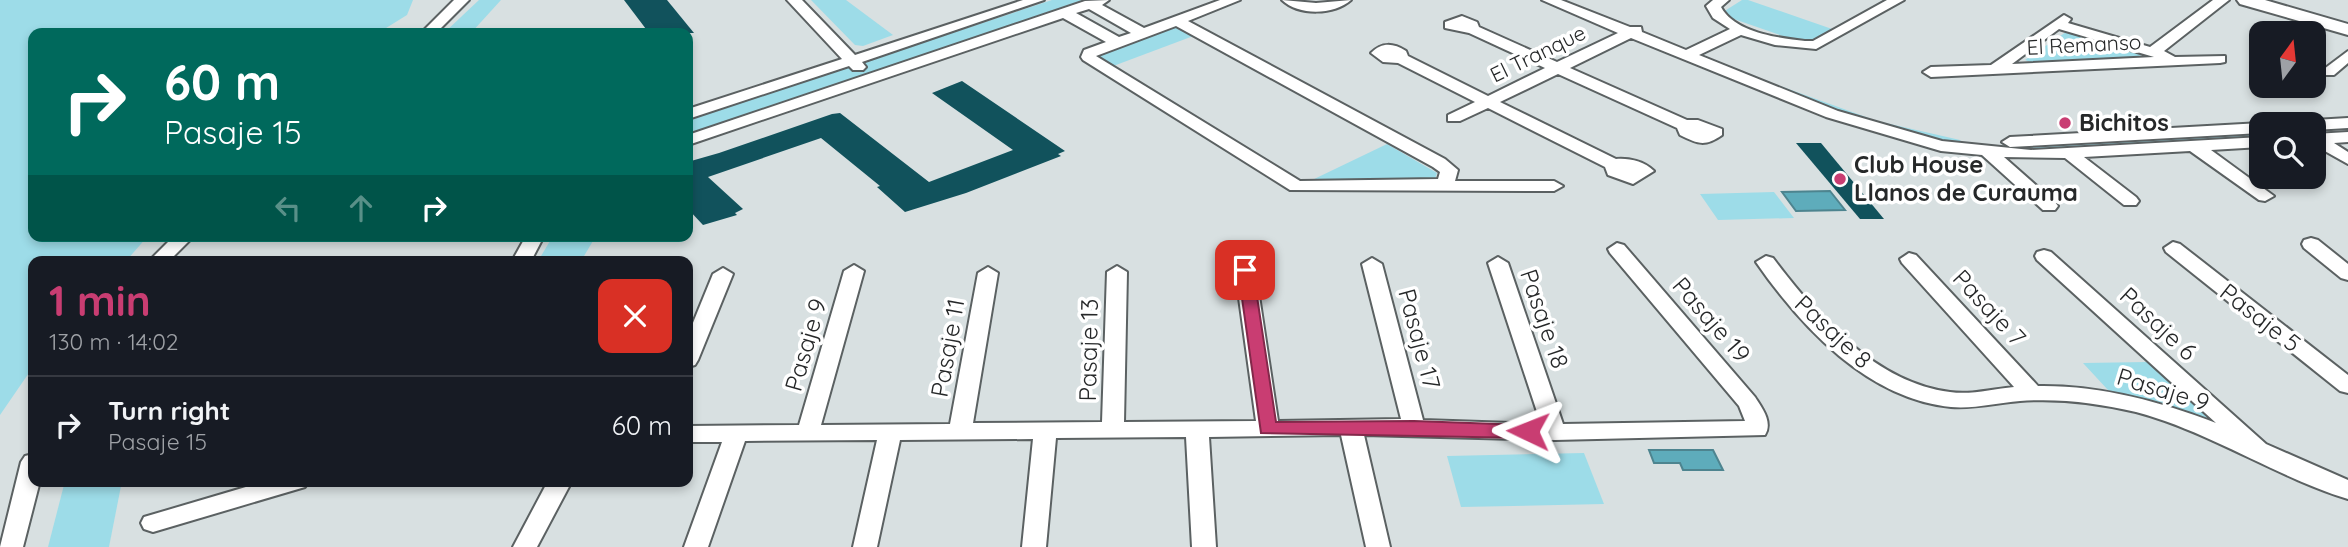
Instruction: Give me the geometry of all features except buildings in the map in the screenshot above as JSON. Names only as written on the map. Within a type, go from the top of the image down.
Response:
[{"type":"street","points":[[433,28],[463,0]]},
{"type":"street","points":[[794,0],[862,70],[881,75]]},
{"type":"street","points":[[693,112],[1037,0]]},
{"type":"street","points":[[1233,0],[1089,53],[1089,60],[1296,186],[1555,186]]},
{"type":"street","points":[[1289,0],[1315,9],[1344,0]]},
{"type":"street","points":[[1549,0],[1691,53],[1874,128],[1930,143],[2070,154],[2249,143]]},
{"type":"street","points":[[1572,0],[1634,31]]},
{"type":"street","points":[[1722,0],[1713,6],[1719,18],[1787,44],[1816,45],[1897,0]]},
{"type":"street","name":"El Remanso","points":[[2153,52],[2222,0]]},
{"type":"street","points":[[2246,0],[2348,30]]},
{"type":"street","points":[[693,138],[1096,2],[1142,33]]},
{"type":"street","points":[[1298,19],[1315,13],[1315,9]]},
{"type":"street","points":[[1065,13],[1118,42]]},
{"type":"street","points":[[1177,21],[1439,163],[1449,170],[1446,181],[1440,186]]},
{"type":"street","name":"El Remanso","points":[[1991,71],[2061,22],[2180,61]]},
{"type":"street","points":[[1471,29],[1684,125]]},
{"type":"street","points":[[1691,53],[1742,29]]},
{"type":"street","name":"El Tranque","points":[[1454,118],[1634,31]]},
{"type":"street","points":[[2329,72],[2348,55]]},
{"type":"street","points":[[1400,58],[1613,164]]},
{"type":"street","name":"El Remanso","points":[[1931,72],[2220,59]]},
{"type":"street","points":[[2326,130],[2348,123]]},
{"type":"street","points":[[1983,146],[2249,129]]},
{"type":"street","points":[[2326,135],[2348,137]]},
{"type":"street","points":[[2326,143],[2348,159]]},
{"type":"street","points":[[1983,146],[2049,206]]},
{"type":"street","points":[[2194,146],[2265,196]]},
{"type":"street","points":[[2070,154],[2130,201]]},
{"type":"street","points":[[163,256],[179,242]]},
{"type":"street","points":[[2311,244],[2348,274]]},
{"type":"street","name":"Pasaje 5","points":[[2173,248],[2348,386]]},
{"type":"street","name":"Pasaje 19","points":[[1555,432],[1757,429],[1755,416],[1746,402],[1618,249]]},
{"type":"street","name":"Pasaje 6","points":[[2044,256],[2175,377],[2269,456]]},
{"type":"street","name":"Pasaje 7","points":[[1909,259],[2032,393]]},
{"type":"street","name":"Pasaje 8","points":[[1766,261],[1781,283],[1861,363],[1914,393],[1951,400]]},
{"type":"street","name":"Pasaje 18","points":[[1497,263],[1555,432]]},
{"type":"street","name":"Pasaje 17","points":[[1372,264],[1414,427]]},
{"type":"street","points":[[1245,270],[1268,429]]},
{"type":"street","name":"Pasaje 9","points":[[808,433],[854,271]]},
{"type":"street","name":"Pasaje 13","points":[[1113,430],[1117,272]]},
{"type":"street","name":"Pasaje 11","points":[[960,432],[988,273]]},
{"type":"street","points":[[693,348],[723,274]]},
{"type":"street","name":"Pasaje 9","points":[[1951,400],[2032,393],[2066,393],[2112,399],[2167,414],[2348,490]]},
{"type":"street","points":[[693,434],[1414,427],[1555,432]]},
{"type":"street","points":[[1351,428],[1378,547]]},
{"type":"street","points":[[1197,429],[1203,547]]},
{"type":"street","points":[[1034,547],[1045,431]]},
{"type":"street","points":[[865,547],[890,432]]},
{"type":"street","points":[[696,547],[736,434]]},
{"type":"street","points":[[11,547],[28,481]]},
{"type":"street","points":[[153,523],[276,487]]},
{"type":"street","points":[[524,547],[556,487]]},
{"type":"shaded area","points":[[0,0],[413,0],[407,15],[386,28],[28,28],[28,242],[143,242],[130,256],[28,256],[28,374],[0,415]]},
{"type":"shaded area","points":[[479,0],[501,0],[476,28],[449,28]]},
{"type":"shaded area","points":[[811,0],[846,0],[893,35],[863,46],[855,45]]},
{"type":"shaded area","points":[[1052,0],[1083,0],[693,132],[693,118]]},
{"type":"shaded area","points":[[1742,0],[1832,29],[1813,39],[1797,41],[1731,18],[1723,12]]},
{"type":"shaded area","points":[[1177,25],[1196,35],[1108,68],[1094,59],[1096,53]]},
{"type":"shaded area","points":[[2066,32],[2143,57],[2122,61],[2033,63],[2025,60]]},
{"type":"shaded area","points":[[1705,59],[1877,121],[1960,140],[1963,144],[1874,125]]},
{"type":"shaded area","points":[[2249,134],[2249,140],[2065,150],[2003,149],[1996,146]]},
{"type":"shaded area","points":[[1387,144],[1437,173],[1435,179],[1310,181]]},
{"type":"shaded area","points":[[1830,191],[1845,210],[1796,211],[1782,192]]},
{"type":"shaded area","points":[[1774,192],[1794,218],[1718,220],[1700,194]]},
{"type":"shaded area","points":[[549,242],[592,242],[584,256],[541,256]]},
{"type":"shaded area","points":[[2147,362],[2232,434],[2199,418],[2108,390],[2083,363]]},
{"type":"shaded area","points":[[1649,450],[1713,450],[1723,470],[1683,470],[1680,463],[1654,463]]},
{"type":"shaded area","points":[[1584,453],[1604,504],[1461,507],[1447,456]]},
{"type":"shaded area","points":[[63,487],[121,487],[109,547],[48,547]]},
{"type":"place","name":"Bichitos","points":[[2065,123]]},
{"type":"place","name":"Club House Llanos de Curauma","points":[[1840,179]]},
{"type":"route","points":[[1245,270],[1268,429],[1414,427],[1528,431]]}]
